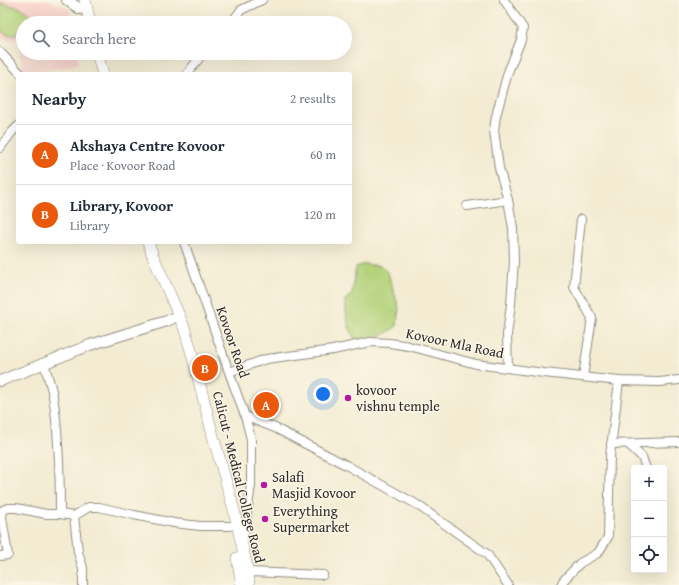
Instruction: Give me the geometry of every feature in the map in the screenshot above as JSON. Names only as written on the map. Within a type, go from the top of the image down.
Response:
[{"type":"main road","points":[[81,3],[82,16]]},
{"type":"main road","points":[[81,3],[87,16]]},
{"type":"main road","points":[[91,60],[94,72]]},
{"type":"main road","points":[[99,60],[102,72]]},
{"type":"main road","points":[[142,244],[147,259],[162,284]]},
{"type":"main road","points":[[149,244],[162,284],[176,317],[230,526],[241,553],[242,585]]},
{"type":"main road","name":"Calicut - Medical College Road","points":[[176,317],[184,327],[192,354],[234,510],[241,553],[248,572],[249,585]]},
{"type":"street","points":[[67,0],[81,3]]},
{"type":"street","points":[[236,16],[241,10],[262,0]]},
{"type":"street","points":[[504,0],[523,28],[521,40],[508,72],[496,116],[494,130],[499,168],[508,200],[513,228],[514,261],[507,335],[508,368]]},
{"type":"street","points":[[0,52],[19,72]]},
{"type":"street","points":[[190,72],[199,60]]},
{"type":"street","points":[[0,148],[16,128]]},
{"type":"street","points":[[467,206],[508,200]]},
{"type":"street","points":[[581,218],[574,287],[592,318],[583,377]]},
{"type":"street","name":"Kovoor Road","points":[[185,244],[245,416],[251,439],[252,485],[241,553]]},
{"type":"street","points":[[0,381],[90,345],[176,317]]},
{"type":"street","name":"Kovoor Mla Road","points":[[229,372],[266,359],[333,350],[370,342],[390,342],[476,364],[618,381],[659,382],[679,380]]},
{"type":"street","points":[[44,364],[52,395],[56,419],[60,485],[60,514]]},
{"type":"street","points":[[561,585],[580,562],[598,553],[608,537],[610,456],[618,381]]},
{"type":"street","points":[[245,416],[275,428],[416,504],[487,554],[508,585]]},
{"type":"street","points":[[611,444],[679,442]]},
{"type":"street","points":[[628,444],[642,457],[645,465]]},
{"type":"street","points":[[0,556],[8,555],[1,518],[3,510],[8,508],[16,508],[46,514],[74,516],[89,507],[99,507],[174,523],[200,526],[230,526]]},
{"type":"street","points":[[74,516],[78,552],[83,568],[83,585]]},
{"type":"street","points":[[248,572],[323,576]]},
{"type":"shaded area","points":[[0,0],[48,0],[70,9],[71,16],[16,16],[16,40],[9,41],[0,36]]},
{"type":"shaded area","points":[[21,60],[78,60],[78,65],[35,72],[23,72]]},
{"type":"green space","points":[[0,3],[21,8],[31,15],[16,16],[16,34],[9,35],[0,30]]},
{"type":"green space","points":[[365,264],[381,266],[388,273],[399,308],[397,326],[384,335],[355,339],[346,315],[345,300],[352,293],[356,267]]},
{"type":"place","name":"Library, Kovoor","points":[[205,368]]},
{"type":"place","name":"kovoor vishnu temple","points":[[348,398]]},
{"type":"place","name":"Akshaya Centre Kovoor","points":[[266,405]]},
{"type":"place","name":"Salafi Masjid Kovoor","points":[[264,485]]},
{"type":"place","name":"Everything Supermarket","points":[[265,519]]}]
